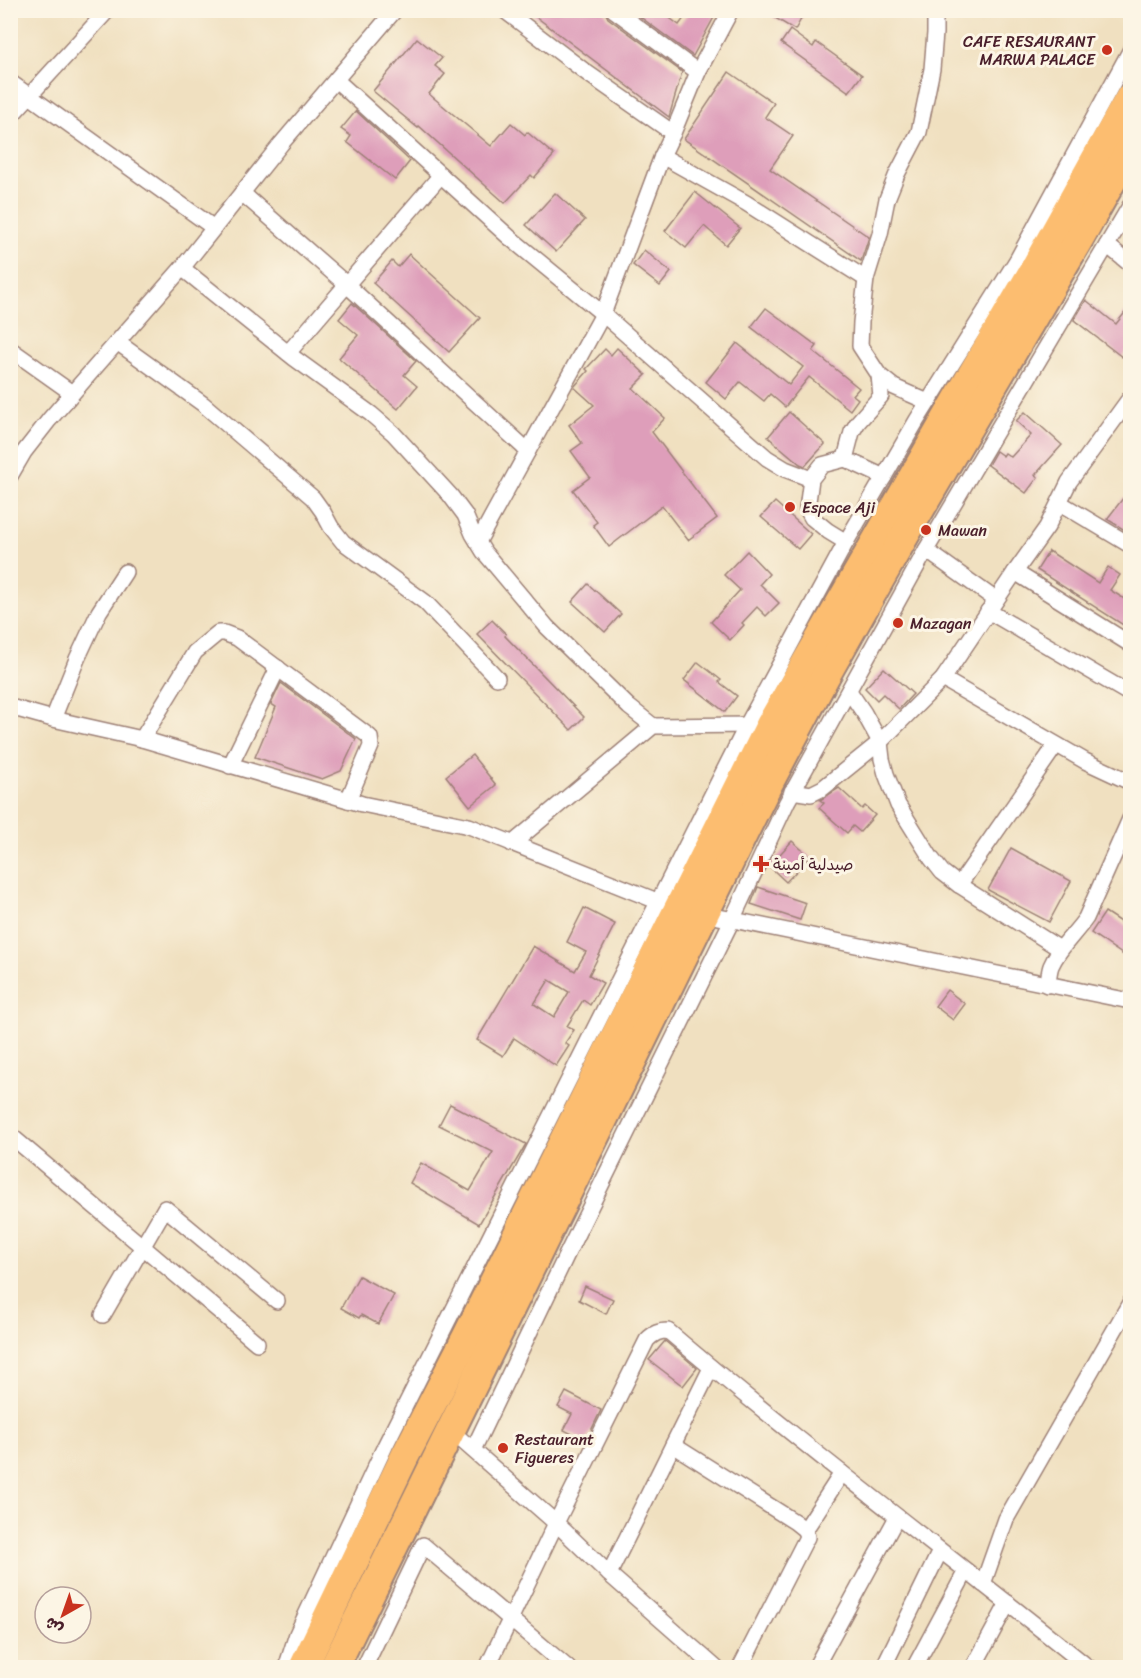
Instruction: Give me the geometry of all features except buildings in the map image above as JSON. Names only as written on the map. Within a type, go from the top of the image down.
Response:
[{"type":"highway","points":[[334,1668],[412,1537],[450,1430],[759,725],[1033,272],[1131,97]]},
{"type":"highway","points":[[303,1668],[405,1456],[680,908],[763,794],[832,664],[927,497],[1131,149]]},
{"type":"street","points":[[10,117],[108,10]]},
{"type":"street","points":[[10,476],[24,452],[72,393],[182,268],[395,10]]},
{"type":"street","points":[[504,10],[587,73],[673,133]]},
{"type":"street","points":[[614,10],[698,72]]},
{"type":"street","points":[[478,542],[603,314],[662,156],[698,72],[730,10]]},
{"type":"street","points":[[928,402],[894,387],[879,375],[860,345],[867,279],[887,199],[919,132],[932,69],[935,10]]},
{"type":"street","points":[[512,844],[653,726],[759,725],[846,542],[928,402],[1017,260],[1131,51]]},
{"type":"street","points":[[336,80],[509,237],[603,314],[767,458],[785,469],[811,479]]},
{"type":"street","points":[[10,82],[214,228]]},
{"type":"street","points":[[662,156],[746,203],[867,279]]},
{"type":"street","points":[[288,353],[441,175]]},
{"type":"street","points":[[242,193],[347,285],[528,451]]},
{"type":"street","points":[[473,1450],[732,920],[792,791],[926,550],[1131,206]]},
{"type":"street","points":[[1107,244],[1131,264]]},
{"type":"street","points":[[182,268],[393,433],[450,495],[465,515],[484,552],[547,627],[653,726]]},
{"type":"street","points":[[117,342],[203,404],[313,498],[343,542],[425,602],[496,678]]},
{"type":"street","points":[[10,349],[72,393]]},
{"type":"street","points":[[845,459],[852,432],[881,396],[879,375]]},
{"type":"street","points":[[792,791],[811,794],[823,788],[880,742],[943,679],[1047,527],[1069,482],[1131,398]]},
{"type":"street","points":[[846,542],[812,518],[807,509],[811,479],[822,465],[845,459],[884,477]]},
{"type":"street","points":[[1060,503],[1131,545]]},
{"type":"street","points":[[926,550],[992,605],[1131,694]]},
{"type":"street","points":[[53,719],[99,612],[125,572]]},
{"type":"street","points":[[1015,572],[1131,644]]},
{"type":"street","points":[[142,740],[195,652],[218,633],[224,633],[237,638],[370,737],[371,746],[348,800]]},
{"type":"street","points":[[230,766],[278,668]]},
{"type":"street","points":[[943,679],[1085,762],[1131,782]]},
{"type":"street","points":[[849,691],[880,742],[886,774],[898,805],[942,872],[1060,949]]},
{"type":"street","points":[[10,708],[142,740],[348,800],[469,826],[680,908],[1131,1001]]},
{"type":"street","points":[[959,885],[1056,745]]},
{"type":"street","points":[[1047,985],[1051,967],[1060,949],[1086,918],[1131,819]]},
{"type":"street","points":[[286,1668],[297,1634],[385,1446],[680,908]]},
{"type":"street","points":[[10,1135],[257,1342]]},
{"type":"street","points":[[102,1315],[165,1208],[277,1301]]},
{"type":"street","points":[[982,1584],[1006,1519],[1131,1303]]},
{"type":"street","points":[[487,1668],[647,1340],[660,1331],[668,1331],[842,1473],[1089,1668]]},
{"type":"street","points":[[609,1574],[711,1368]]},
{"type":"street","points":[[450,1430],[716,1668]]},
{"type":"street","points":[[673,1446],[805,1530],[807,1537],[740,1668]]},
{"type":"street","points":[[805,1530],[842,1473]]},
{"type":"street","points":[[815,1668],[897,1517]]},
{"type":"street","points":[[364,1668],[412,1537],[568,1668]]},
{"type":"street","points":[[883,1668],[940,1551]]},
{"type":"street","points":[[915,1668],[966,1571]]},
{"type":"street","points":[[977,1666],[1008,1603]]},
{"type":"place","name":"CAFE RESAURANT MARWA PALACE","points":[[1107,50]]},
{"type":"place","name":"Espace Aji","points":[[790,507]]},
{"type":"place","name":"Mawan","points":[[926,530]]},
{"type":"place","name":"Mazagan","points":[[898,623]]},
{"type":"place","name":"صيدلية أمينة","points":[[761,864]]},
{"type":"place","name":"Restaurant Figueres","points":[[503,1448]]}]
